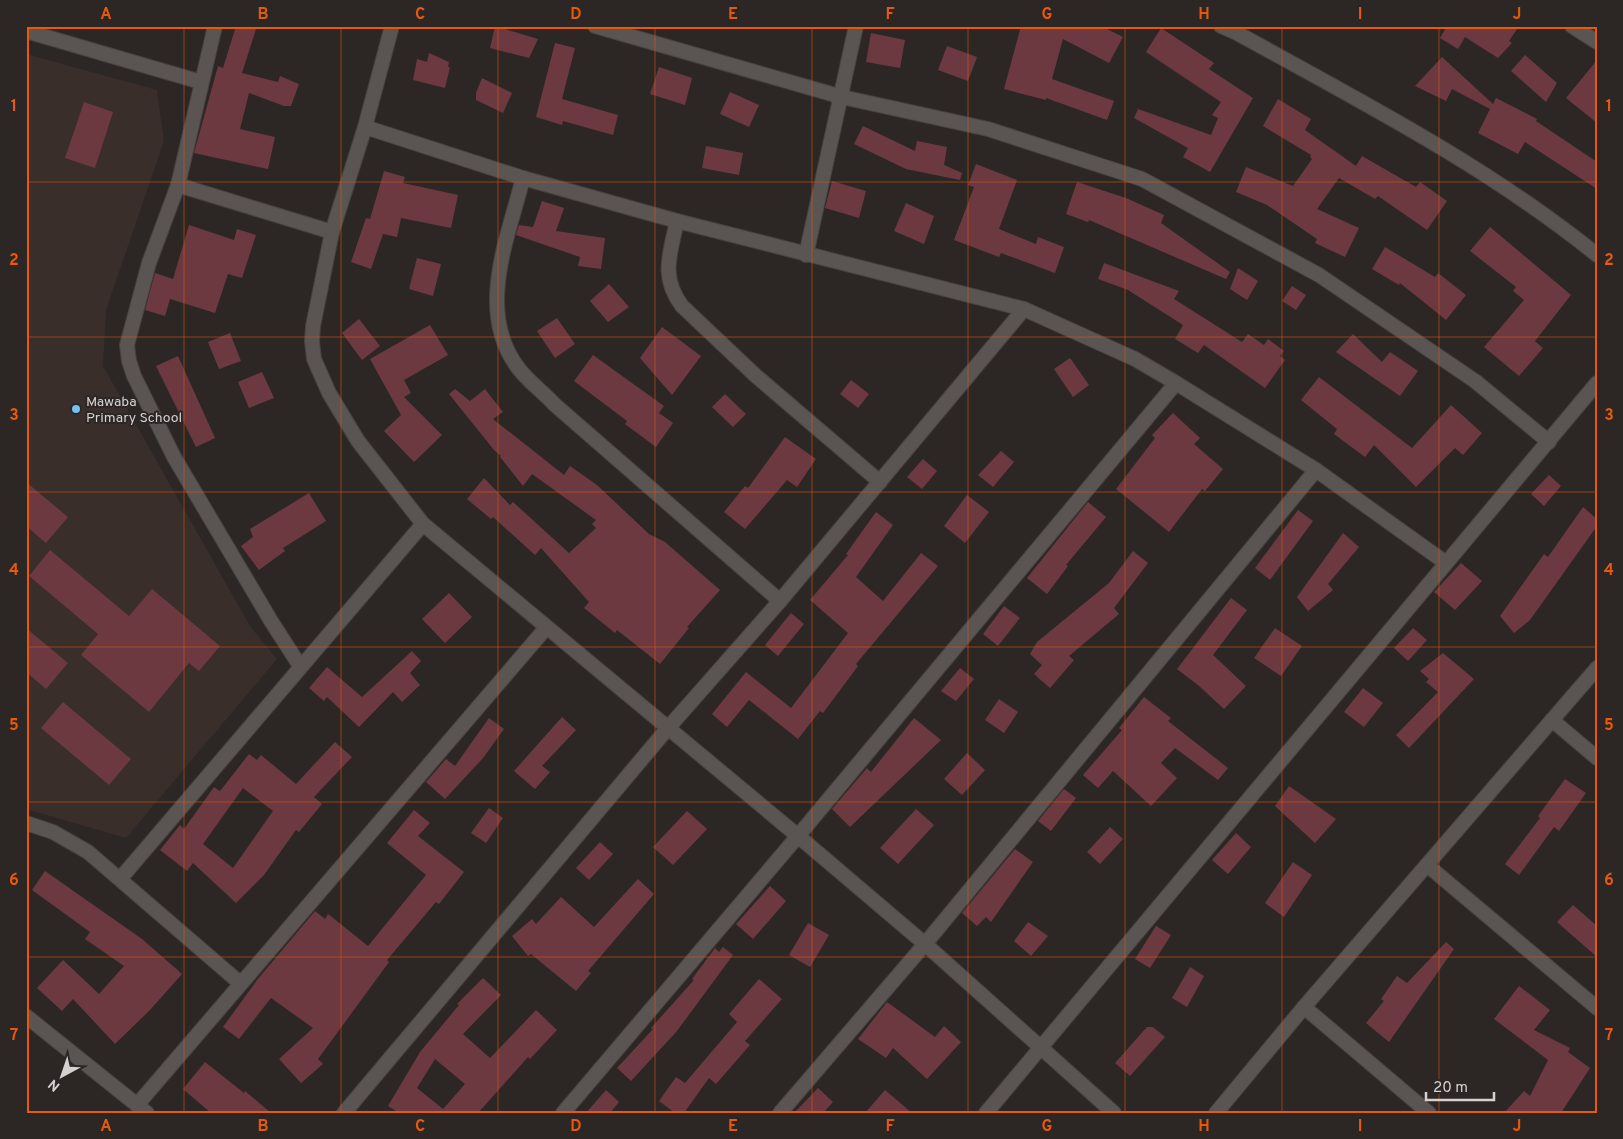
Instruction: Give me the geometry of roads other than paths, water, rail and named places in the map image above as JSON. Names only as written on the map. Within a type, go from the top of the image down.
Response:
[{"type":"street","points":[[215,26],[178,185],[149,263],[128,344],[129,361],[134,376],[174,457],[271,622],[300,666]]},
{"type":"street","points":[[392,26],[365,126],[332,232],[313,326],[314,359],[330,393],[358,441],[423,524],[925,944],[1114,1113]]},
{"type":"street","points":[[595,26],[842,97],[988,128],[1142,179],[1320,275],[1475,381],[1549,442]]},
{"type":"street","points":[[806,255],[856,26]]},
{"type":"street","points":[[1221,26],[1237,33],[1450,153],[1562,227],[1597,256]]},
{"type":"street","points":[[1572,26],[1597,42]]},
{"type":"street","points":[[26,30],[201,82]]},
{"type":"street","points":[[365,126],[523,178],[677,221],[1024,309],[1135,360],[1176,383],[1316,470],[1446,563]]},
{"type":"street","points":[[523,178],[498,279],[496,300],[498,321],[506,346],[519,369],[554,404],[780,601]]},
{"type":"street","points":[[178,185],[332,232]]},
{"type":"street","points":[[677,221],[667,267],[673,294],[682,306],[756,376],[880,482]]},
{"type":"street","points":[[344,1113],[668,728],[780,601],[1024,309]]},
{"type":"street","points":[[563,1113],[798,836],[1176,383]]},
{"type":"street","points":[[986,1113],[1597,383]]},
{"type":"street","points":[[780,1113],[925,944],[1316,470]]},
{"type":"street","points":[[120,879],[423,524]]},
{"type":"street","points":[[26,1016],[142,1109],[240,983],[546,628]]},
{"type":"street","points":[[1216,1113],[1304,1007],[1597,668]]},
{"type":"street","points":[[1552,720],[1597,758]]},
{"type":"street","points":[[26,823],[53,832],[88,852],[240,983]]},
{"type":"street","points":[[1428,865],[1597,1008]]},
{"type":"street","points":[[1304,1007],[1429,1113]]},
{"type":"place","name":"Mawaba Primary School","points":[[76,409]]}]
